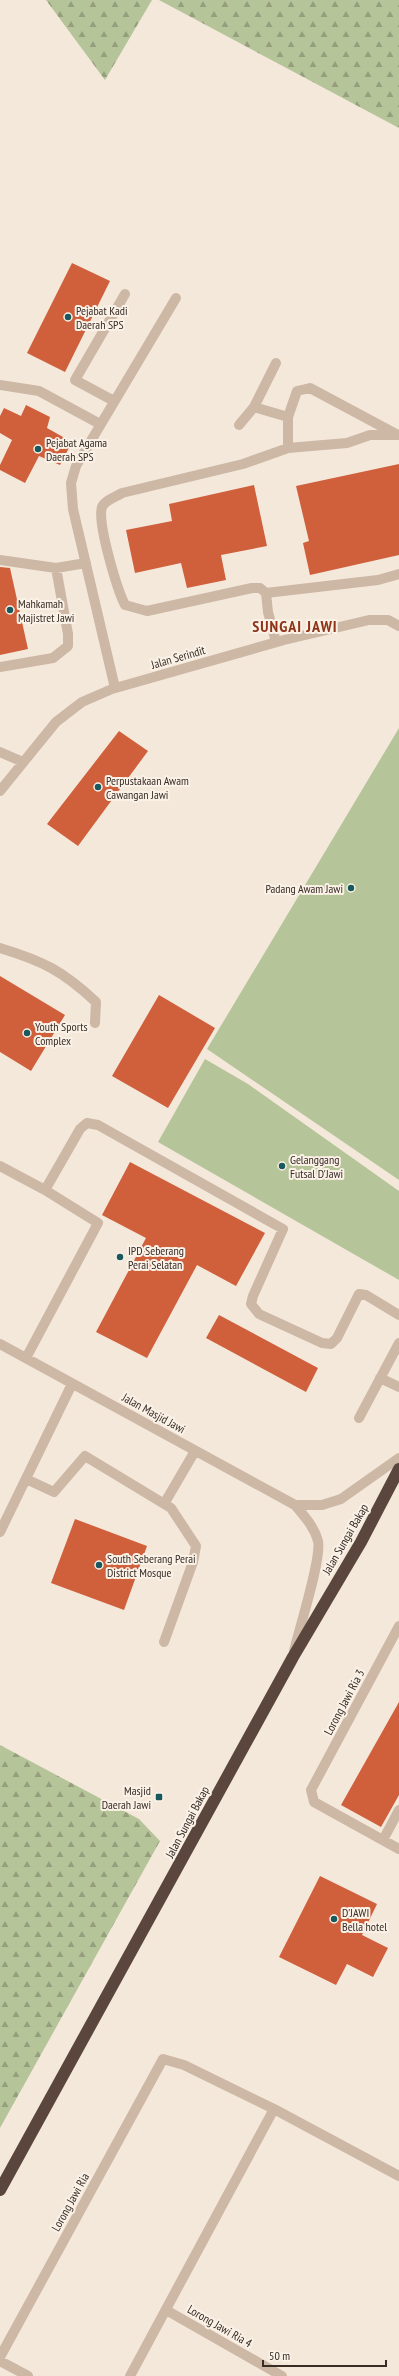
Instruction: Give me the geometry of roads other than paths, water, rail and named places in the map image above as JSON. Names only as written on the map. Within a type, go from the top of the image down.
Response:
[{"type":"highway","name":"Jalan Sungai Bakap","points":[[0,2190],[293,1657],[396,1484],[399,1469]]},
{"type":"street","points":[[114,401],[75,380],[125,294]]},
{"type":"street","points":[[115,688],[74,509],[71,483],[76,466],[176,298]]},
{"type":"street","points":[[239,426],[254,407],[276,363]]},
{"type":"street","points":[[0,385],[39,392],[100,424]]},
{"type":"street","points":[[288,448],[288,417],[297,391],[310,388],[399,435]]},
{"type":"street","points":[[254,407],[288,417]]},
{"type":"street","points":[[276,642],[268,612],[266,593],[260,588],[252,588],[146,611],[125,605],[118,591],[111,566],[102,509],[104,503],[122,493],[243,464],[288,448],[347,443],[370,435],[399,435]]},
{"type":"street","points":[[0,560],[56,568],[86,563]]},
{"type":"street","points":[[0,667],[53,658],[68,646],[68,634],[56,568]]},
{"type":"street","points":[[266,593],[378,580],[399,574]]},
{"type":"street","name":"Jalan Serindit","points":[[0,791],[56,722],[82,702],[115,688],[276,642],[370,620],[388,620],[399,626]]},
{"type":"street","points":[[0,752],[23,762]]},
{"type":"street","points":[[0,948],[34,958],[70,978],[96,1002],[95,1023]]},
{"type":"street","points":[[45,1190],[80,1129],[87,1123],[98,1125],[283,1229],[253,1296],[251,1304],[258,1314],[322,1343],[331,1344],[337,1338],[359,1294],[366,1295],[399,1315]]},
{"type":"street","points":[[0,1166],[45,1190],[98,1223],[26,1358]]},
{"type":"street","points":[[359,1418],[399,1343]]},
{"type":"street","name":"Jalan Masjid Jawi","points":[[0,1344],[294,1505],[313,1528],[318,1542],[317,1562],[293,1657]]},
{"type":"street","points":[[380,1378],[399,1387]]},
{"type":"street","points":[[0,1532],[72,1384]]},
{"type":"street","points":[[164,1504],[195,1451]]},
{"type":"street","points":[[26,1479],[54,1492],[86,1456],[171,1508],[196,1546],[193,1562],[164,1642]]},
{"type":"street","name":"Jalan Masjid Jawi","points":[[294,1505],[322,1505],[341,1499],[399,1458]]},
{"type":"street","name":"Lorong Jawi Ria 3","points":[[383,1840],[314,1802],[311,1790],[399,1626]]},
{"type":"street","points":[[399,1810],[383,1840],[399,1848]]},
{"type":"street","name":"Lorong Jawi Ria","points":[[0,2357],[163,2059],[184,2065],[274,2109]]},
{"type":"street","points":[[130,2376],[274,2109],[399,2176]]},
{"type":"street","name":"Lorong Jawi Ria 4","points":[[166,2310],[282,2376]]},
{"type":"street","points":[[0,2361],[28,2376]]},
{"type":"place","name":"Pejabat Kadi Daerah SPS","points":[[68,317]]},
{"type":"place","name":"Pejabat Agama Daerah SPS","points":[[38,449]]},
{"type":"place","name":"Mahkamah Majistret Jawi","points":[[10,610]]},
{"type":"place","name":"Perpustakaan Awam Cawangan Jawi","points":[[98,787]]},
{"type":"place","name":"Padang Awam Jawi","points":[[351,888]]},
{"type":"place","name":"Youth Sports Complex","points":[[27,1033]]},
{"type":"place","name":"Gelanggang Futsal D'Jawi","points":[[282,1166]]},
{"type":"place","name":"IPD Seberang Perai Selatan","points":[[120,1257]]},
{"type":"place","name":"South Seberang Perai District Mosque","points":[[99,1565]]},
{"type":"place","name":"Masjid Daerah Jawi","points":[[159,1797]]},
{"type":"place","name":"D'JAWI Bella hotel","points":[[334,1919]]},
{"type":"district","name":"SUNGAI JAWI","points":[[295,626]]}]
